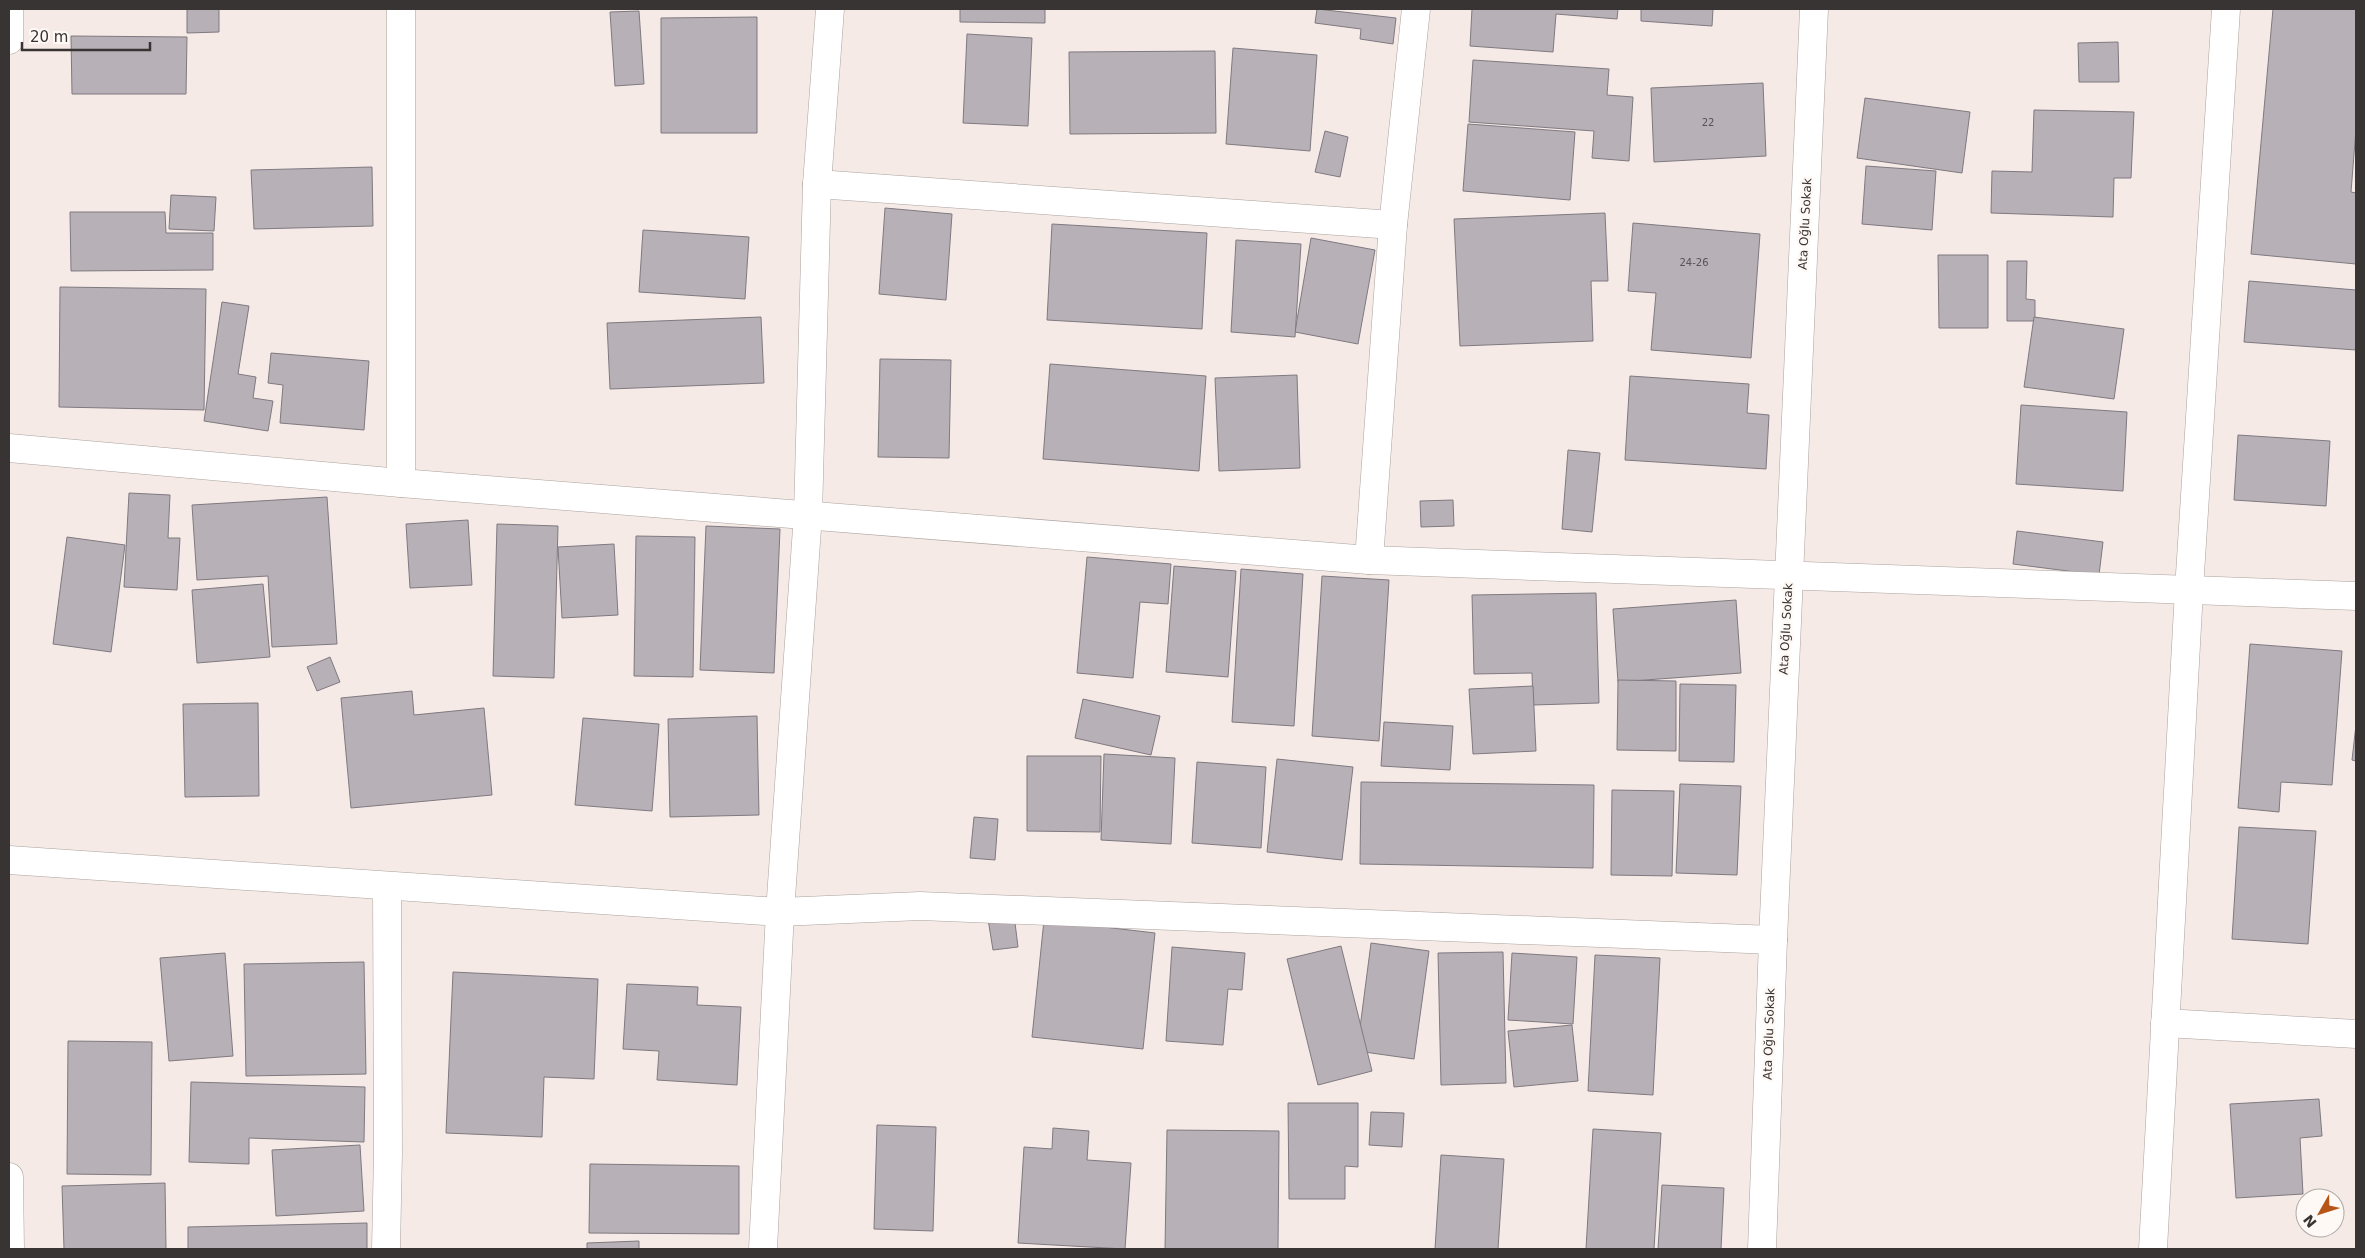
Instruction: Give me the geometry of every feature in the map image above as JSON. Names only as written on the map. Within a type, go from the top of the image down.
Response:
[{"type":"street","points":[[9,9],[9,40]]},
{"type":"street","points":[[401,9],[401,483]]},
{"type":"street","points":[[763,1249],[780,912],[808,514],[817,184],[830,9]]},
{"type":"street","points":[[1368,560],[1393,226],[1416,9]]},
{"type":"street","name":"Ata Oğlu Sokak","points":[[1762,1249],[1772,940],[1814,9]]},
{"type":"street","points":[[2153,1249],[2164,1023],[2226,9]]},
{"type":"street","points":[[817,184],[1393,226]]},
{"type":"street","points":[[9,448],[401,483],[1368,560],[2356,596]]},
{"type":"street","points":[[9,860],[780,912],[920,906],[1772,940]]},
{"type":"street","points":[[386,1249],[388,1152],[387,886]]},
{"type":"street","points":[[2164,1023],[2356,1034]]},
{"type":"street","points":[[9,1177],[10,1249]]},
{"type":"building","points":[[187,9],[219,9],[219,32],[187,33]]},
{"type":"building","points":[[960,9],[1045,9],[1045,23],[960,22]]},
{"type":"building","points":[[1317,9],[1396,18],[1393,44],[1360,39],[1361,29],[1315,23]]},
{"type":"building","points":[[1472,9],[1618,9],[1617,19],[1556,14],[1553,52],[1470,46]]},
{"type":"building","points":[[1641,9],[1713,9],[1712,26],[1641,21]]},
{"type":"building","points":[[2273,9],[2356,9],[2356,129],[2351,192],[2356,193],[2356,264],[2251,254]]},
{"type":"building","points":[[639,11],[644,84],[615,86],[610,12]]},
{"type":"building","points":[[757,17],[757,133],[661,133],[661,18]]},
{"type":"building","points":[[967,34],[1032,38],[1028,126],[963,123]]},
{"type":"building","points":[[71,36],[187,37],[186,94],[72,94]]},
{"type":"building","points":[[2118,42],[2119,82],[2079,82],[2078,43]]},
{"type":"building","points":[[1233,48],[1317,55],[1310,151],[1226,144]]},
{"type":"building","points":[[1215,51],[1216,133],[1070,134],[1069,52]]},
{"type":"building","points":[[1473,60],[1609,69],[1607,95],[1633,97],[1629,161],[1592,158],[1594,131],[1469,122]]},
{"type":"building","points":[[1763,83],[1766,156],[1654,162],[1651,88]]},
{"type":"building","points":[[1865,98],[1970,112],[1962,173],[1857,158]]},
{"type":"building","points":[[2034,110],[2134,112],[2131,178],[2114,178],[2113,217],[1991,213],[1992,171],[2032,172]]},
{"type":"building","points":[[1468,124],[1575,132],[1570,200],[1463,191]]},
{"type":"building","points":[[1325,131],[1348,137],[1340,177],[1315,172]]},
{"type":"building","points":[[1866,166],[1936,171],[1932,230],[1862,224]]},
{"type":"building","points":[[372,167],[373,226],[254,229],[251,170]]},
{"type":"building","points":[[171,195],[216,197],[214,231],[169,229]]},
{"type":"building","points":[[885,208],[952,214],[946,300],[879,294]]},
{"type":"building","points":[[70,212],[165,212],[166,233],[213,233],[213,270],[71,271]]},
{"type":"building","points":[[1605,213],[1608,281],[1591,281],[1593,341],[1460,346],[1454,219]]},
{"type":"building","points":[[1633,223],[1760,234],[1751,358],[1651,350],[1656,293],[1628,291]]},
{"type":"building","points":[[1052,224],[1207,233],[1202,329],[1047,320]]},
{"type":"building","points":[[643,230],[749,237],[745,299],[639,292]]},
{"type":"building","points":[[1311,238],[1375,250],[1358,344],[1295,332]]},
{"type":"building","points":[[1236,240],[1301,244],[1295,337],[1231,332]]},
{"type":"building","points":[[1938,255],[1988,255],[1988,328],[1939,328]]},
{"type":"building","points":[[2007,261],[2027,261],[2026,299],[2035,300],[2035,321],[2007,321]]},
{"type":"building","points":[[2249,281],[2356,290],[2356,350],[2244,342]]},
{"type":"building","points":[[60,287],[206,289],[204,410],[59,407]]},
{"type":"building","points":[[222,302],[249,306],[238,374],[256,377],[253,398],[273,401],[268,431],[204,421]]},
{"type":"building","points":[[761,317],[764,383],[610,389],[607,323]]},
{"type":"building","points":[[2034,317],[2124,329],[2114,399],[2024,387]]},
{"type":"building","points":[[271,353],[369,361],[364,430],[280,423],[283,385],[268,383]]},
{"type":"building","points":[[880,359],[951,360],[949,458],[878,457]]},
{"type":"building","points":[[1050,364],[1206,376],[1199,471],[1043,459]]},
{"type":"building","points":[[1297,375],[1300,468],[1219,471],[1215,378]]},
{"type":"building","points":[[1630,376],[1749,384],[1747,413],[1769,415],[1766,469],[1625,460]]},
{"type":"building","points":[[2021,405],[2127,412],[2123,491],[2016,484]]},
{"type":"building","points":[[2238,435],[2330,441],[2326,506],[2234,500]]},
{"type":"building","points":[[1568,450],[1600,453],[1592,532],[1562,529]]},
{"type":"building","points":[[129,493],[170,495],[168,538],[180,538],[177,590],[124,587]]},
{"type":"building","points":[[327,497],[337,644],[272,647],[268,576],[197,580],[192,505]]},
{"type":"building","points":[[1453,500],[1454,526],[1421,527],[1420,501]]},
{"type":"building","points":[[468,520],[472,585],[410,588],[406,524]]},
{"type":"building","points":[[497,524],[558,526],[554,678],[493,676]]},
{"type":"building","points":[[706,526],[780,529],[774,673],[700,670]]},
{"type":"building","points":[[2017,531],[2103,542],[2099,575],[2013,564]]},
{"type":"building","points":[[636,536],[695,537],[693,677],[634,676]]},
{"type":"building","points":[[67,537],[125,545],[111,652],[53,644]]},
{"type":"building","points":[[614,544],[618,615],[562,618],[558,547]]},
{"type":"building","points":[[1087,557],[1171,564],[1168,604],[1140,602],[1133,678],[1077,673]]},
{"type":"building","points":[[1174,566],[1236,571],[1228,677],[1166,672]]},
{"type":"building","points":[[1241,569],[1303,574],[1294,726],[1232,722]]},
{"type":"building","points":[[1322,576],[1389,580],[1379,741],[1312,736]]},
{"type":"building","points":[[263,584],[270,657],[197,663],[192,590]]},
{"type":"building","points":[[1596,593],[1599,703],[1533,705],[1532,673],[1474,674],[1472,595]]},
{"type":"building","points":[[1736,600],[1741,673],[1618,682],[1613,609]]},
{"type":"building","points":[[2250,644],[2342,651],[2332,785],[2281,782],[2279,812],[2238,808]]},
{"type":"building","points":[[330,657],[340,682],[317,691],[307,667]]},
{"type":"building","points":[[1618,680],[1676,681],[1676,751],[1617,750]]},
{"type":"building","points":[[1680,684],[1736,685],[1734,762],[1679,761]]},
{"type":"building","points":[[1533,686],[1536,751],[1473,754],[1469,689]]},
{"type":"building","points":[[412,691],[414,715],[484,708],[492,795],[351,808],[341,698]]},
{"type":"building","points":[[1083,699],[1160,716],[1151,755],[1075,738]]},
{"type":"building","points":[[258,703],[259,796],[185,797],[183,704]]},
{"type":"building","points":[[757,716],[759,815],[670,817],[668,719]]},
{"type":"building","points":[[583,718],[659,724],[652,811],[575,805]]},
{"type":"building","points":[[1384,722],[1453,726],[1450,770],[1381,766]]},
{"type":"building","points":[[2356,725],[2356,761],[2352,760]]},
{"type":"building","points":[[1104,754],[1175,758],[1171,844],[1101,840]]},
{"type":"building","points":[[1027,756],[1101,756],[1100,832],[1027,831]]},
{"type":"building","points":[[1277,759],[1353,767],[1342,860],[1267,852]]},
{"type":"building","points":[[1197,762],[1266,767],[1261,848],[1192,843]]},
{"type":"building","points":[[1361,782],[1594,785],[1593,868],[1360,864]]},
{"type":"building","points":[[1680,784],[1741,786],[1737,875],[1676,873]]},
{"type":"building","points":[[1612,790],[1674,791],[1672,876],[1611,875]]},
{"type":"building","points":[[974,817],[998,819],[995,860],[970,858]]},
{"type":"building","points":[[2239,827],[2316,831],[2308,944],[2232,939]]},
{"type":"building","points":[[1014,915],[1018,947],[993,950],[988,919]]},
{"type":"building","points":[[1044,920],[1155,933],[1143,1049],[1032,1037]]},
{"type":"building","points":[[1371,943],[1429,951],[1414,1059],[1357,1051]]},
{"type":"building","points":[[1341,946],[1372,1071],[1318,1085],[1287,959]]},
{"type":"building","points":[[1172,947],[1245,953],[1242,990],[1228,989],[1223,1045],[1166,1041]]},
{"type":"building","points":[[1503,952],[1506,1083],[1441,1085],[1438,953]]},
{"type":"building","points":[[225,953],[233,1056],[169,1061],[160,958]]},
{"type":"building","points":[[1512,953],[1577,957],[1573,1024],[1508,1020]]},
{"type":"building","points":[[1595,955],[1660,958],[1653,1095],[1588,1091]]},
{"type":"building","points":[[364,962],[366,1074],[246,1076],[244,964]]},
{"type":"building","points":[[453,972],[598,979],[594,1079],[544,1077],[542,1137],[446,1133]]},
{"type":"building","points":[[627,984],[698,987],[697,1005],[741,1007],[737,1085],[657,1080],[659,1051],[623,1049]]},
{"type":"building","points":[[1572,1025],[1578,1081],[1514,1087],[1508,1031]]},
{"type":"building","points":[[68,1041],[152,1042],[151,1175],[67,1174]]},
{"type":"building","points":[[191,1082],[365,1087],[364,1142],[249,1138],[249,1164],[189,1162]]},
{"type":"building","points":[[2319,1099],[2322,1136],[2300,1138],[2303,1188],[2295,1188],[2295,1194],[2236,1198],[2230,1104]]},
{"type":"building","points":[[1288,1103],[1358,1103],[1358,1167],[1345,1166],[1345,1199],[1289,1199]]},
{"type":"building","points":[[1371,1112],[1404,1113],[1402,1147],[1369,1145]]},
{"type":"building","points":[[877,1125],[936,1127],[933,1231],[874,1229]]},
{"type":"building","points":[[1053,1128],[1089,1131],[1087,1160],[1131,1163],[1125,1249],[1018,1243],[1024,1147],[1052,1149]]},
{"type":"building","points":[[1593,1129],[1661,1133],[1654,1249],[1586,1249]]},
{"type":"building","points":[[1167,1130],[1279,1131],[1278,1249],[1165,1249]]},
{"type":"building","points":[[360,1145],[364,1211],[276,1216],[272,1150]]},
{"type":"building","points":[[1441,1155],[1504,1159],[1498,1249],[1435,1249]]},
{"type":"building","points":[[590,1164],[739,1166],[739,1234],[589,1233]]},
{"type":"building","points":[[165,1183],[166,1249],[64,1249],[62,1186]]},
{"type":"building","points":[[1662,1185],[1724,1188],[1721,1249],[1658,1249]]},
{"type":"building","points":[[367,1223],[367,1249],[188,1249],[188,1227]]},
{"type":"building","points":[[639,1241],[639,1249],[587,1249],[587,1243]]}]
